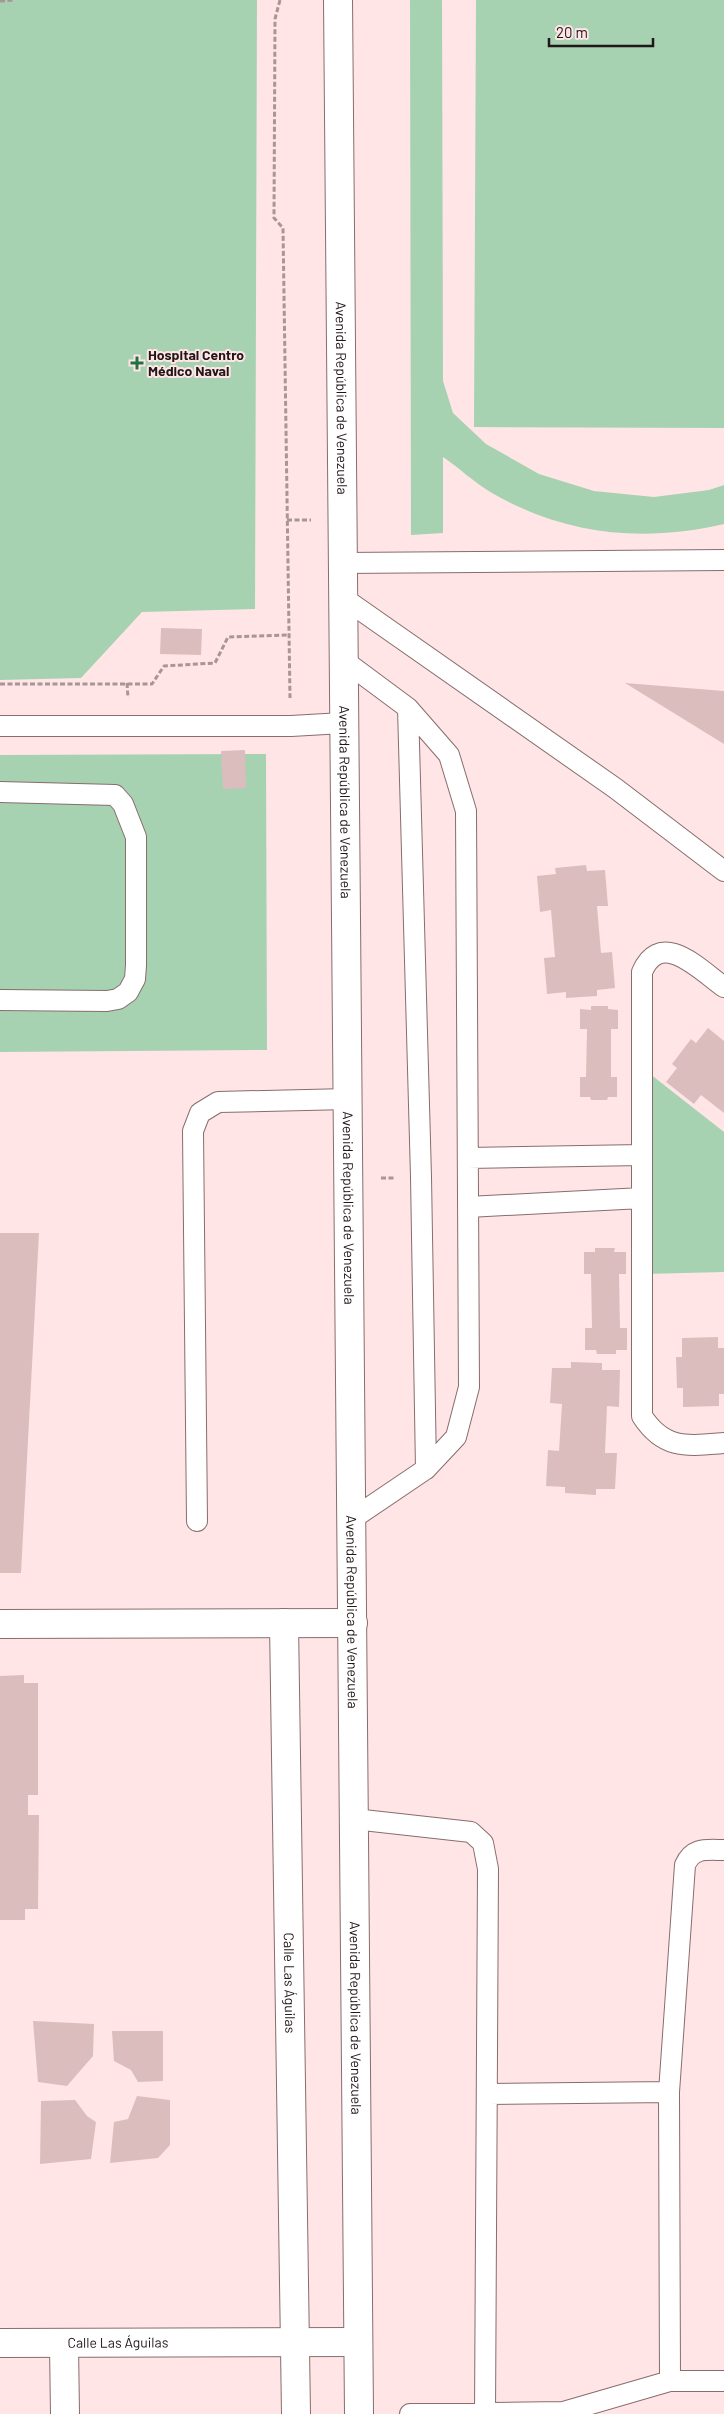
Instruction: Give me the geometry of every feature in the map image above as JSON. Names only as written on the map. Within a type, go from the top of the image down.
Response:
[{"type":"main road","name":"Avenida República de Venezuela","points":[[338,0],[342,659],[348,1099],[359,2414]]},
{"type":"main road","name":"Calle Las Águilas","points":[[284,1623],[296,2414]]},
{"type":"main road","points":[[0,1624],[352,1623]]},
{"type":"main road","name":"Calle Las Águilas","points":[[0,2344],[358,2342]]},
{"type":"main road","points":[[64,2344],[65,2414]]},
{"type":"lane","points":[[342,563],[724,560]]},
{"type":"lane","points":[[342,597],[614,788],[724,871]]},
{"type":"lane","points":[[342,659],[408,708],[449,754],[466,811],[469,1387],[456,1437],[426,1469],[352,1519]]},
{"type":"lane","points":[[408,708],[421,1177],[426,1469]]},
{"type":"lane","points":[[0,726],[291,726],[343,723]]},
{"type":"lane","points":[[0,792],[115,794],[129,817],[136,837],[137,950],[135,979],[128,992],[118,999],[107,1001],[0,1000]]},
{"type":"lane","points":[[724,988],[678,954],[665,952],[654,954],[646,962],[642,972],[642,1416],[650,1429],[662,1439],[678,1444],[692,1445],[724,1443]]},
{"type":"lane","points":[[197,1520],[193,1131],[200,1113],[218,1102],[348,1099]]},
{"type":"lane","points":[[468,1158],[642,1155]]},
{"type":"lane","points":[[468,1208],[642,1198]]},
{"type":"lane","points":[[354,1819],[471,1832],[483,1843],[488,1869],[485,2414]]},
{"type":"lane","points":[[670,2381],[669,2092],[685,1865],[689,1857],[697,1850],[724,1850]]},
{"type":"lane","points":[[488,2094],[669,2092]]},
{"type":"lane","points":[[410,2414],[563,2412],[670,2381],[724,2380]]},
{"type":"path","points":[[0,1],[14,0]]},
{"type":"path","points":[[280,0],[275,19],[274,218],[283,228],[291,726]]},
{"type":"path","points":[[0,684],[152,684],[164,666],[215,663],[228,637],[289,635]]},
{"type":"green space","points":[[0,0],[257,0],[255,609],[142,612],[81,678],[0,680]]},
{"type":"green space","points":[[410,0],[442,0],[443,381],[453,413],[486,444],[539,474],[594,491],[654,497],[709,490],[724,485],[724,524],[693,530],[634,534],[576,526],[520,507],[492,493],[443,457],[443,533],[411,535]]},
{"type":"green space","points":[[476,0],[724,0],[724,428],[474,427]]},
{"type":"green space","points":[[266,754],[267,1050],[0,1052],[0,755]]},
{"type":"green space","points":[[645,1070],[724,1132],[724,1272],[645,1274]]},
{"type":"building","points":[[161,628],[202,629],[201,655],[160,654]]},
{"type":"building","points":[[625,683],[724,691],[724,744]]},
{"type":"building","points":[[245,750],[246,788],[223,789],[221,751]]},
{"type":"building","points":[[586,865],[587,871],[605,870],[608,906],[597,906],[601,953],[612,952],[615,988],[597,990],[597,996],[566,998],[566,992],[547,994],[544,958],[555,957],[551,910],[540,912],[537,876],[556,874],[555,868]]},
{"type":"building","points":[[591,1006],[608,1006],[608,1009],[618,1010],[618,1029],[611,1029],[611,1077],[617,1077],[617,1097],[608,1097],[607,1100],[591,1100],[590,1097],[580,1097],[580,1077],[586,1077],[587,1029],[580,1029],[580,1009],[591,1010]]},
{"type":"building","points":[[708,1028],[724,1041],[724,1113],[701,1095],[694,1104],[666,1082],[677,1068],[672,1064],[691,1039],[696,1043]]},
{"type":"building","points":[[0,1233],[39,1233],[21,1573],[0,1573]]},
{"type":"building","points":[[595,1248],[615,1248],[614,1252],[626,1252],[626,1274],[619,1274],[620,1328],[627,1328],[627,1350],[616,1350],[616,1354],[597,1354],[596,1350],[585,1350],[585,1328],[592,1328],[591,1274],[584,1274],[584,1252],[595,1252]]},
{"type":"building","points":[[718,1337],[718,1348],[724,1348],[724,1394],[719,1394],[719,1406],[683,1407],[683,1388],[677,1388],[676,1357],[682,1357],[682,1338]]},
{"type":"building","points":[[571,1362],[602,1363],[602,1370],[620,1370],[619,1407],[607,1406],[605,1453],[617,1453],[615,1489],[596,1489],[596,1495],[565,1493],[565,1487],[546,1486],[548,1450],[559,1451],[562,1404],[550,1403],[552,1368],[571,1368]]},
{"type":"building","points":[[24,1675],[24,1683],[38,1683],[38,1795],[28,1795],[28,1815],[39,1815],[38,1909],[25,1909],[25,1920],[0,1920],[0,1676]]},
{"type":"building","points":[[33,2021],[94,2024],[93,2056],[67,2086],[38,2082]]},
{"type":"building","points":[[112,2031],[163,2031],[163,2081],[138,2082],[131,2070],[114,2061]]},
{"type":"building","points":[[137,2096],[170,2100],[170,2145],[158,2158],[110,2163],[114,2122],[128,2119]]},
{"type":"building","points":[[75,2100],[87,2116],[96,2122],[91,2159],[40,2164],[41,2101]]},
{"type":"place","name":"Hospital Centro Médico Naval","points":[[137,363]]}]
